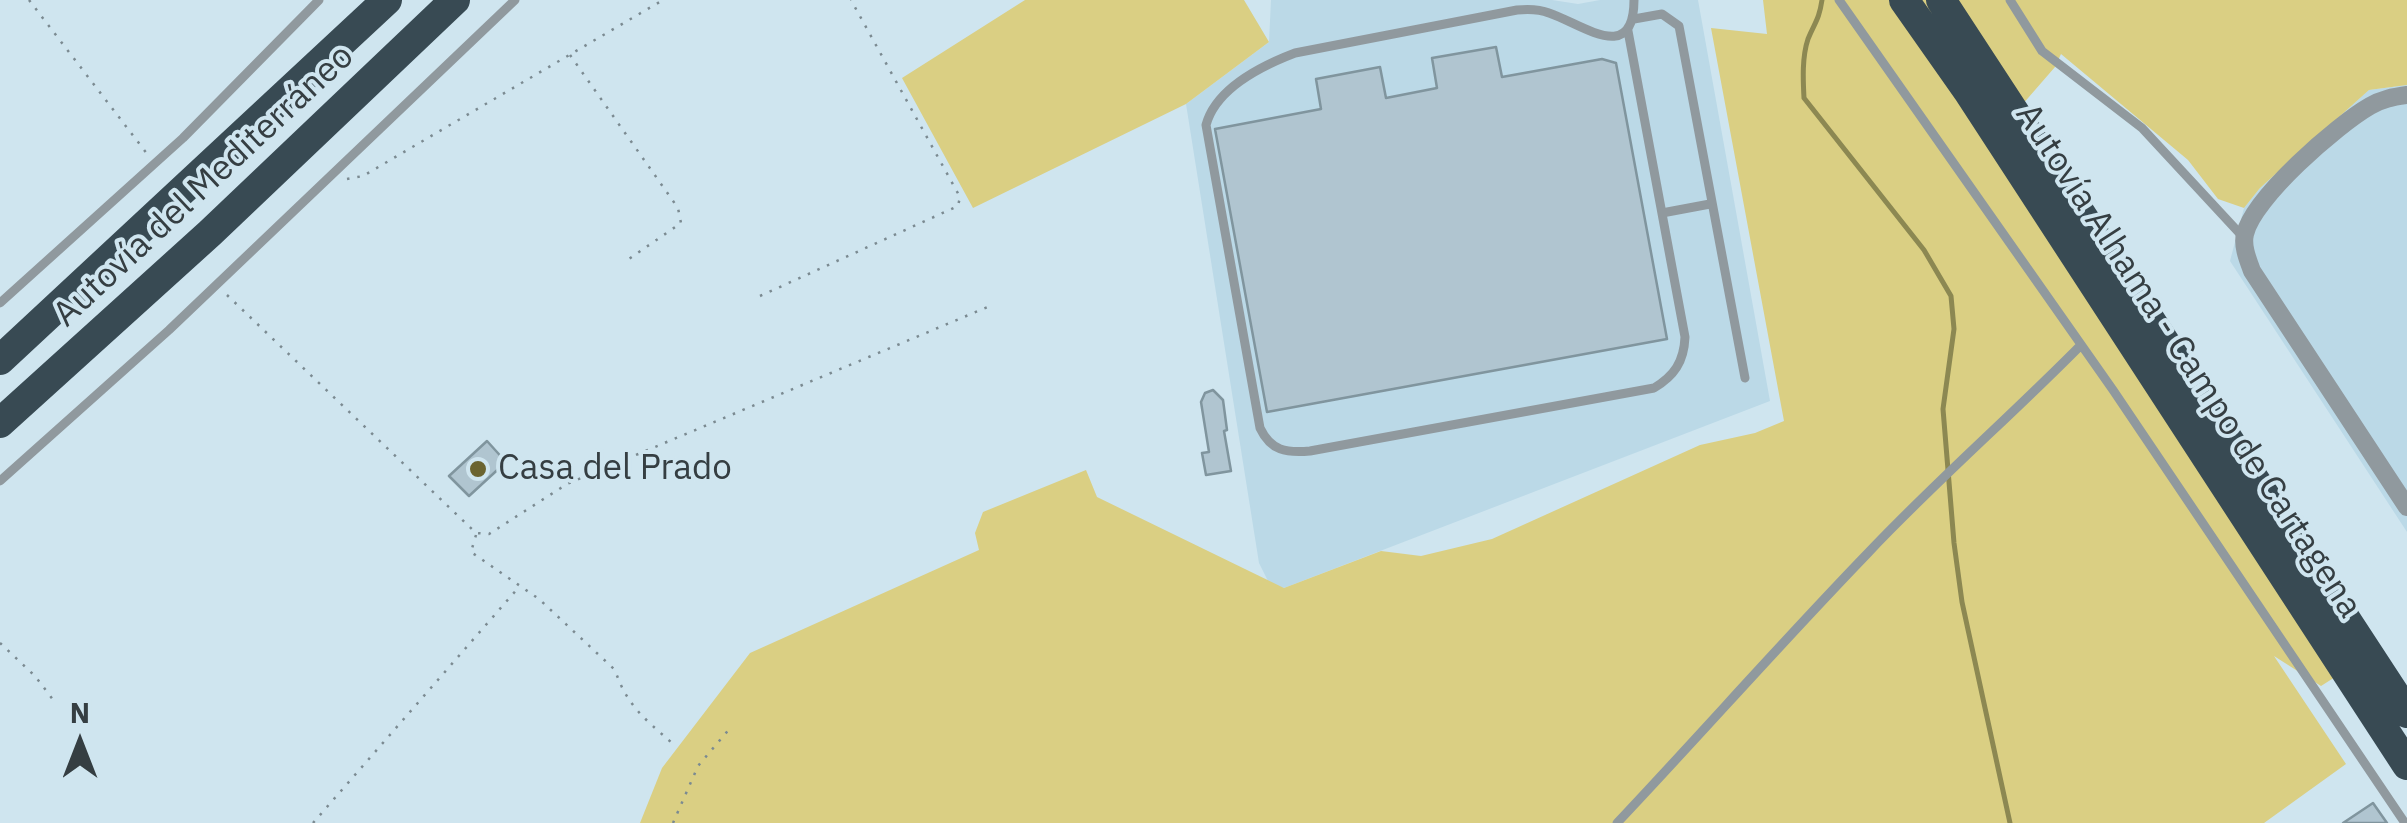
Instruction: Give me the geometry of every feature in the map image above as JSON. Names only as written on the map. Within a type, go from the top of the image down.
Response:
[{"type":"highway","name":"Autovía del Mediterráneo","points":[[0,360],[387,0]]},
{"type":"highway","name":"Autovía del Mediterráneo","points":[[0,424],[210,234],[455,0]]},
{"type":"highway","name":"Autovía Alhama - Campo de Cartagena","points":[[1904,0],[1968,91],[2407,765]]},
{"type":"highway","name":"Autovía Alhama - Campo de Cartagena","points":[[1941,0],[2407,713]]},
{"type":"street","points":[[2407,96],[2388,98],[2352,118],[2266,194],[2250,218],[2243,238],[2252,272],[2407,507]]},
{"type":"lane","points":[[0,303],[155,164],[319,0]]},
{"type":"lane","points":[[0,482],[169,330],[514,0]]},
{"type":"lane","points":[[1628,31],[1605,36],[1547,11],[1524,9],[1321,47],[1268,63],[1218,101],[1206,125],[1260,428],[1267,442],[1281,450],[1310,451],[1654,388],[1668,380],[1680,365],[1685,337],[1628,31],[1634,18],[1634,0]]},
{"type":"lane","points":[[1839,0],[2081,345],[2405,823]]},
{"type":"lane","points":[[2010,0],[2042,50],[2142,128],[2243,238]]},
{"type":"lane","points":[[1634,18],[1662,14],[1679,26],[1745,378]]},
{"type":"lane","points":[[1662,213],[1710,204]]},
{"type":"lane","points":[[1616,823],[1866,554],[2081,345]]},
{"type":"path","points":[[28,0],[155,164]]},
{"type":"path","points":[[321,184],[363,176],[663,0]]},
{"type":"path","points":[[760,296],[958,206],[960,197],[851,0]]},
{"type":"path","points":[[569,54],[678,208],[681,223],[626,261]]},
{"type":"path","points":[[230,298],[476,532],[489,534],[567,484],[990,306]]},
{"type":"path","points":[[476,532],[471,552],[539,599],[616,670],[620,685],[644,721],[672,742]]},
{"type":"path","points":[[313,823],[518,587]]},
{"type":"path","points":[[0,643],[35,676],[54,701]]},
{"type":"path","points":[[674,823],[698,766],[731,727]]},
{"type":"shaded area","points":[[1025,0],[1244,0],[1269,42],[1186,104],[973,208],[902,78]]},
{"type":"shaded area","points":[[1271,0],[1552,0],[1578,4],[1600,0],[1698,0],[1770,401],[1284,588],[1269,583],[1259,563],[1186,104],[1269,42]]},
{"type":"shaded area","points":[[1763,0],[2407,0],[2407,85],[2369,90],[2260,188],[2244,208],[2218,199],[2188,160],[2061,54],[2055,67],[1995,136],[2343,672],[2321,686],[2274,656],[2346,764],[2264,823],[640,823],[662,768],[750,653],[979,550],[975,533],[983,512],[1086,470],[1097,497],[1284,588],[1381,551],[1421,556],[1492,539],[1700,445],[1755,433],[1784,421],[1711,28],[1767,34]]},
{"type":"shaded area","points":[[2407,85],[2407,532],[2230,261],[2244,208],[2260,188],[2369,90]]},
{"type":"building","points":[[1496,47],[1502,77],[1602,59],[1616,63],[1667,339],[1267,412],[1215,129],[1321,109],[1316,79],[1380,67],[1386,98],[1437,88],[1432,58]]},
{"type":"building","points":[[1213,390],[1223,400],[1231,471],[1206,475],[1202,453],[1209,452],[1201,402],[1205,393]]},
{"type":"building","name":"Casa del Prado","points":[[487,441],[506,462],[469,496],[449,476]]},
{"type":"building","points":[[2373,803],[2387,823],[2343,823]]},
{"type":"waterway","points":[[1822,0],[1805,53],[1804,98],[1924,250],[1951,296],[1954,329],[1943,409],[1954,543],[1962,602],[2010,823]]},
{"type":"place","name":"Casa del Prado","points":[[478,469]]}]
